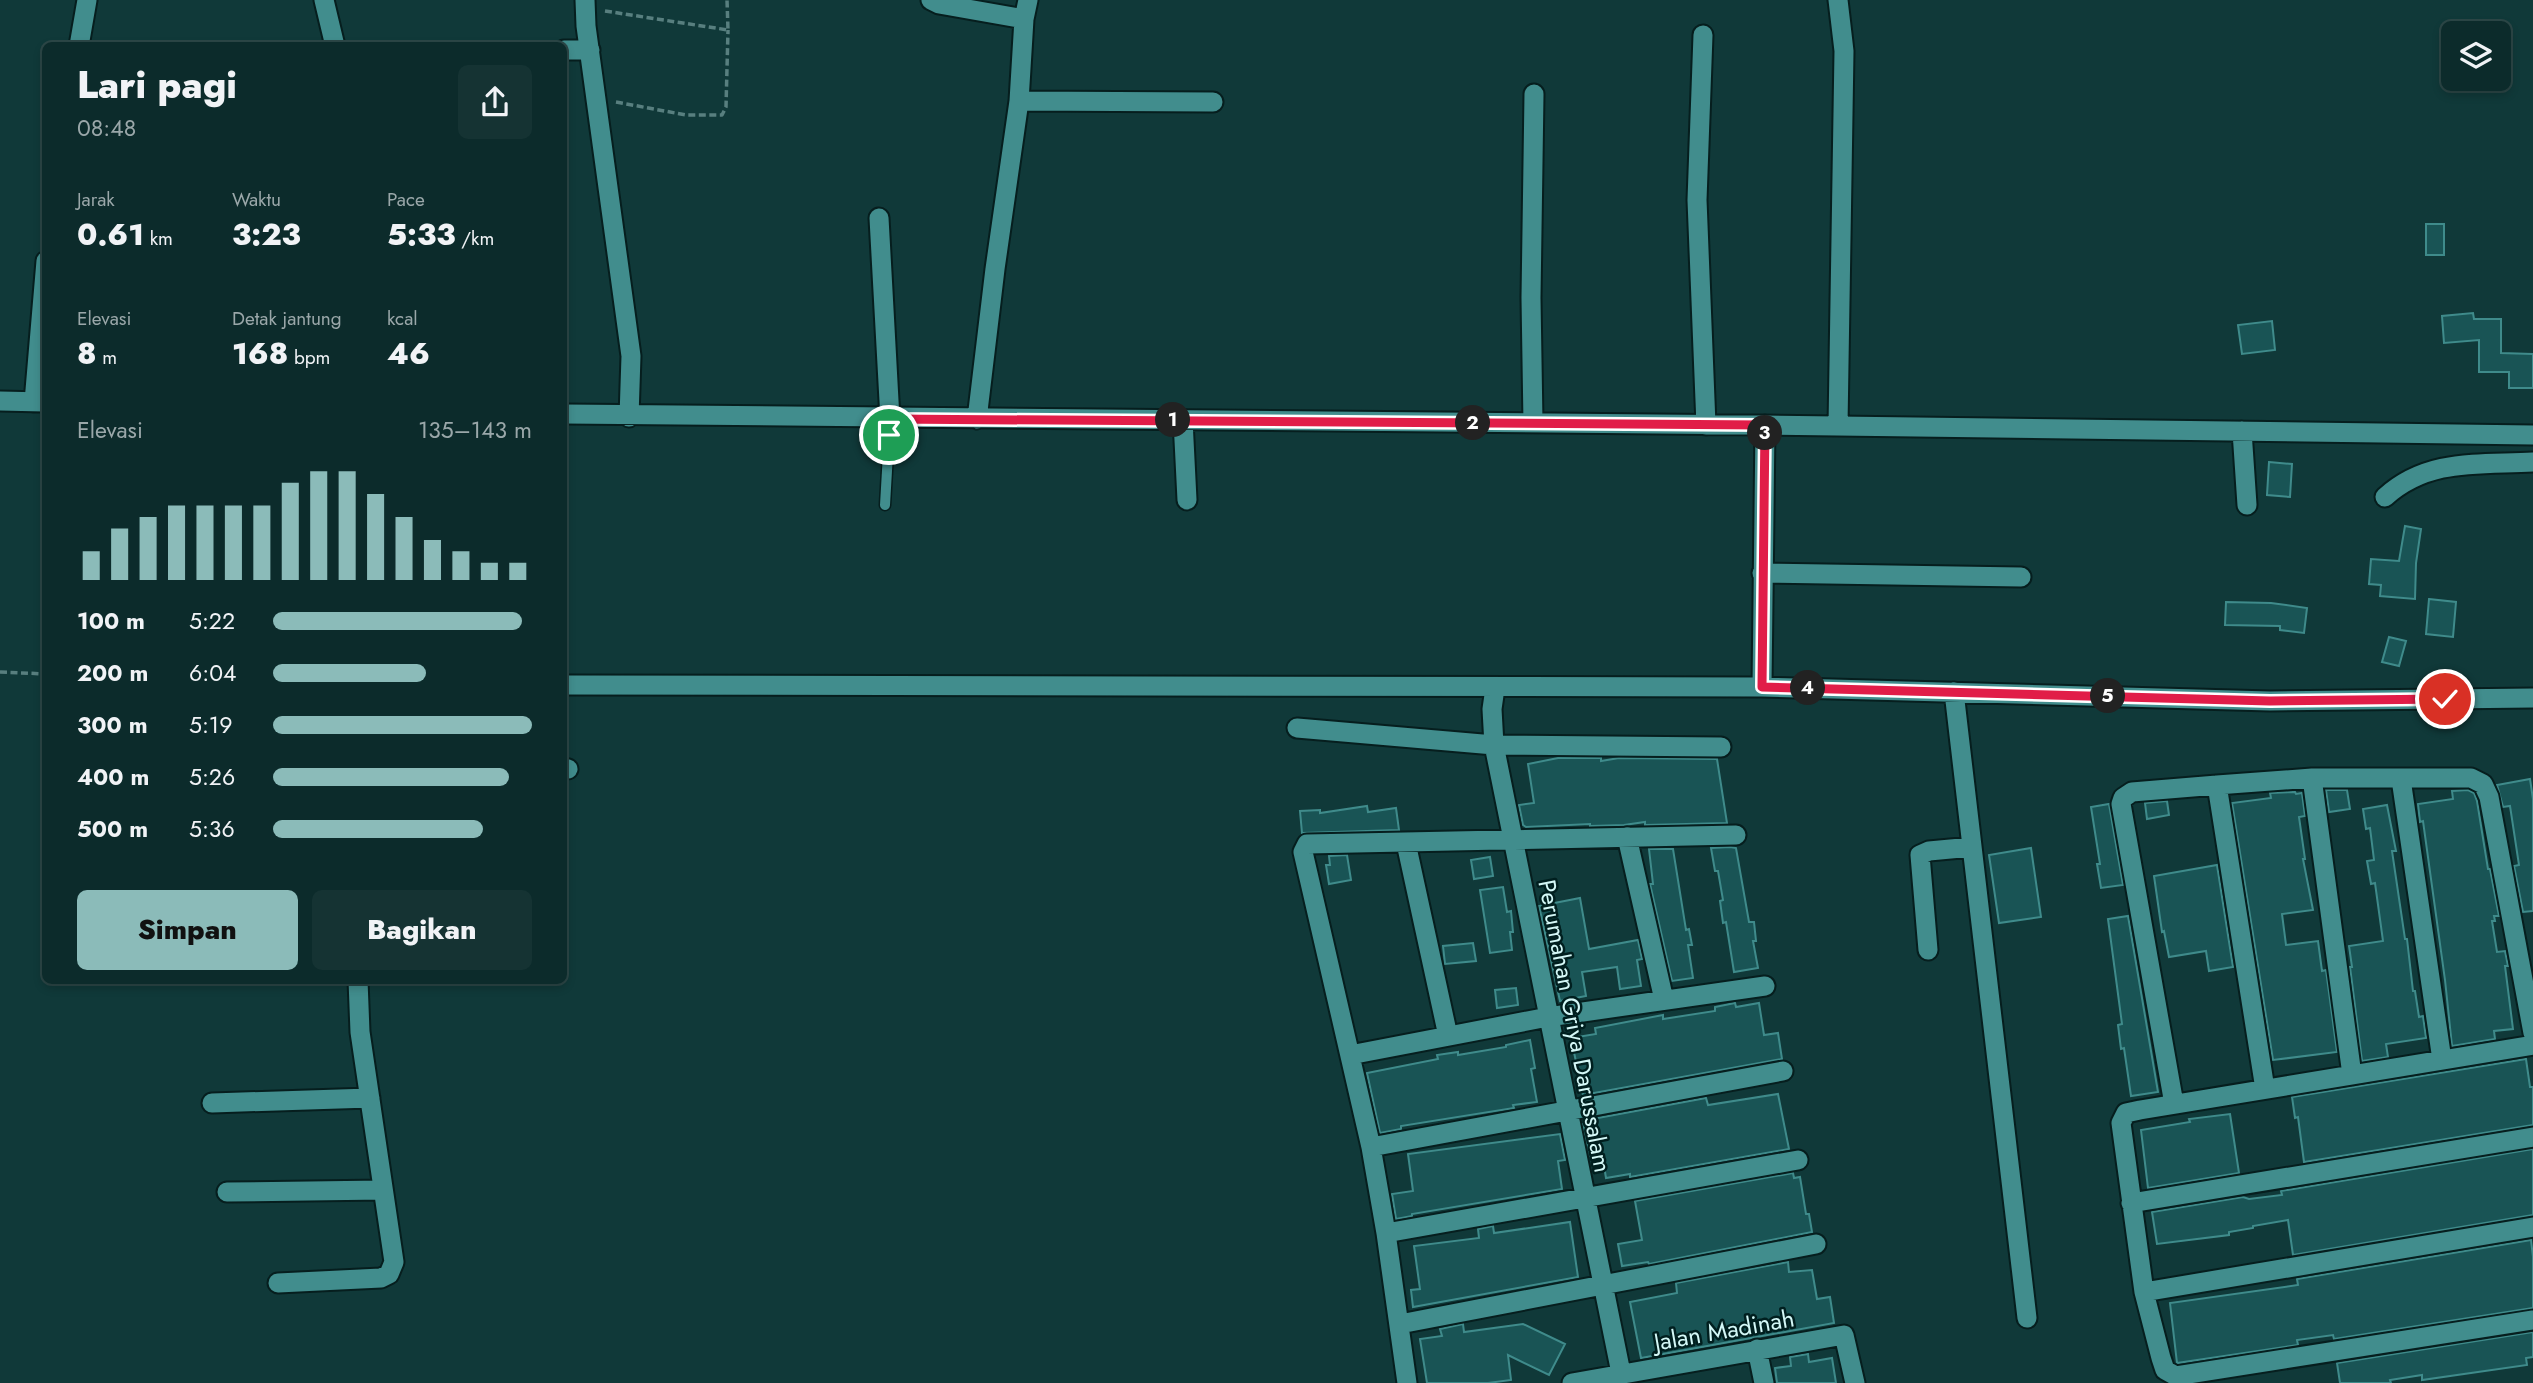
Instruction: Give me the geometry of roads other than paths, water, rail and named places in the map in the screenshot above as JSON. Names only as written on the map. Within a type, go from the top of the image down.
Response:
[{"type":"street","points":[[80,42],[87,0]]},
{"type":"street","points":[[324,0],[334,42]]},
{"type":"street","points":[[931,0],[939,4],[1026,9],[1019,101],[977,419]]},
{"type":"street","points":[[1838,0],[1844,51],[1838,426]]},
{"type":"street","points":[[585,4],[631,356],[629,417]]},
{"type":"street","points":[[1703,35],[1697,200],[1706,425]]},
{"type":"street","points":[[567,50],[590,50]]},
{"type":"street","points":[[1533,424],[1531,298],[1534,94]]},
{"type":"street","points":[[1019,101],[1213,102]]},
{"type":"street","points":[[879,218],[889,426]]},
{"type":"street","points":[[0,401],[40,402],[42,355]]},
{"type":"street","points":[[567,414],[889,426],[977,419],[1184,436],[1533,424],[1706,425],[1765,433],[1838,426],[2243,436],[2533,435]]},
{"type":"street","points":[[1762,687],[1765,433]]},
{"type":"street","points":[[1184,436],[1187,500]]},
{"type":"street","points":[[2243,436],[2247,505]]},
{"type":"street","points":[[2385,497],[2410,478],[2438,468],[2533,462]]},
{"type":"street","points":[[1762,573],[2021,577]]},
{"type":"street","points":[[567,685],[1762,687],[2270,701],[2533,698]]},
{"type":"street","name":"Perumahan Griya Darussalam","points":[[1495,688],[1492,709],[1494,738],[1620,1373]]},
{"type":"street","points":[[1954,692],[2027,1318]]},
{"type":"street","points":[[1297,728],[1721,747]]},
{"type":"street","points":[[2312,778],[2352,1075]]},
{"type":"street","points":[[2174,1104],[2121,804],[2123,798],[2132,792],[2312,778],[2471,778],[2483,784],[2533,1033]]},
{"type":"street","points":[[2401,779],[2442,1060]]},
{"type":"street","points":[[2217,785],[2265,1089]]},
{"type":"street","points":[[1408,1383],[1371,1147],[1303,849],[1307,844],[1736,835]]},
{"type":"street","points":[[1628,837],[1664,1000]]},
{"type":"street","points":[[1405,842],[1448,1036]]},
{"type":"street","points":[[1928,950],[1920,855],[1929,851],[1972,847]]},
{"type":"street","points":[[278,1283],[381,1278],[389,1274],[394,1262],[360,1032],[358,984]]},
{"type":"street","points":[[1350,1055],[1548,1017],[1765,986]]},
{"type":"street","points":[[2533,1045],[2126,1113],[2121,1124],[2144,1293],[2165,1370],[2176,1376],[2533,1320]]},
{"type":"street","points":[[1371,1147],[1783,1071]]},
{"type":"street","points":[[212,1103],[370,1098]]},
{"type":"street","points":[[2131,1203],[2533,1137]]},
{"type":"street","points":[[1385,1233],[1798,1160]]},
{"type":"street","points":[[227,1192],[383,1190]]},
{"type":"street","points":[[2144,1293],[2533,1227]]},
{"type":"street","points":[[1400,1324],[1816,1244]]},
{"type":"street","name":"Jalan Madinah","points":[[1572,1383],[1601,1380],[1620,1373],[1663,1374],[1757,1349],[1844,1335],[1855,1383]]},
{"type":"street","points":[[1757,1349],[1764,1383]]},
{"type":"lane","points":[[885,505],[889,426]]}]
